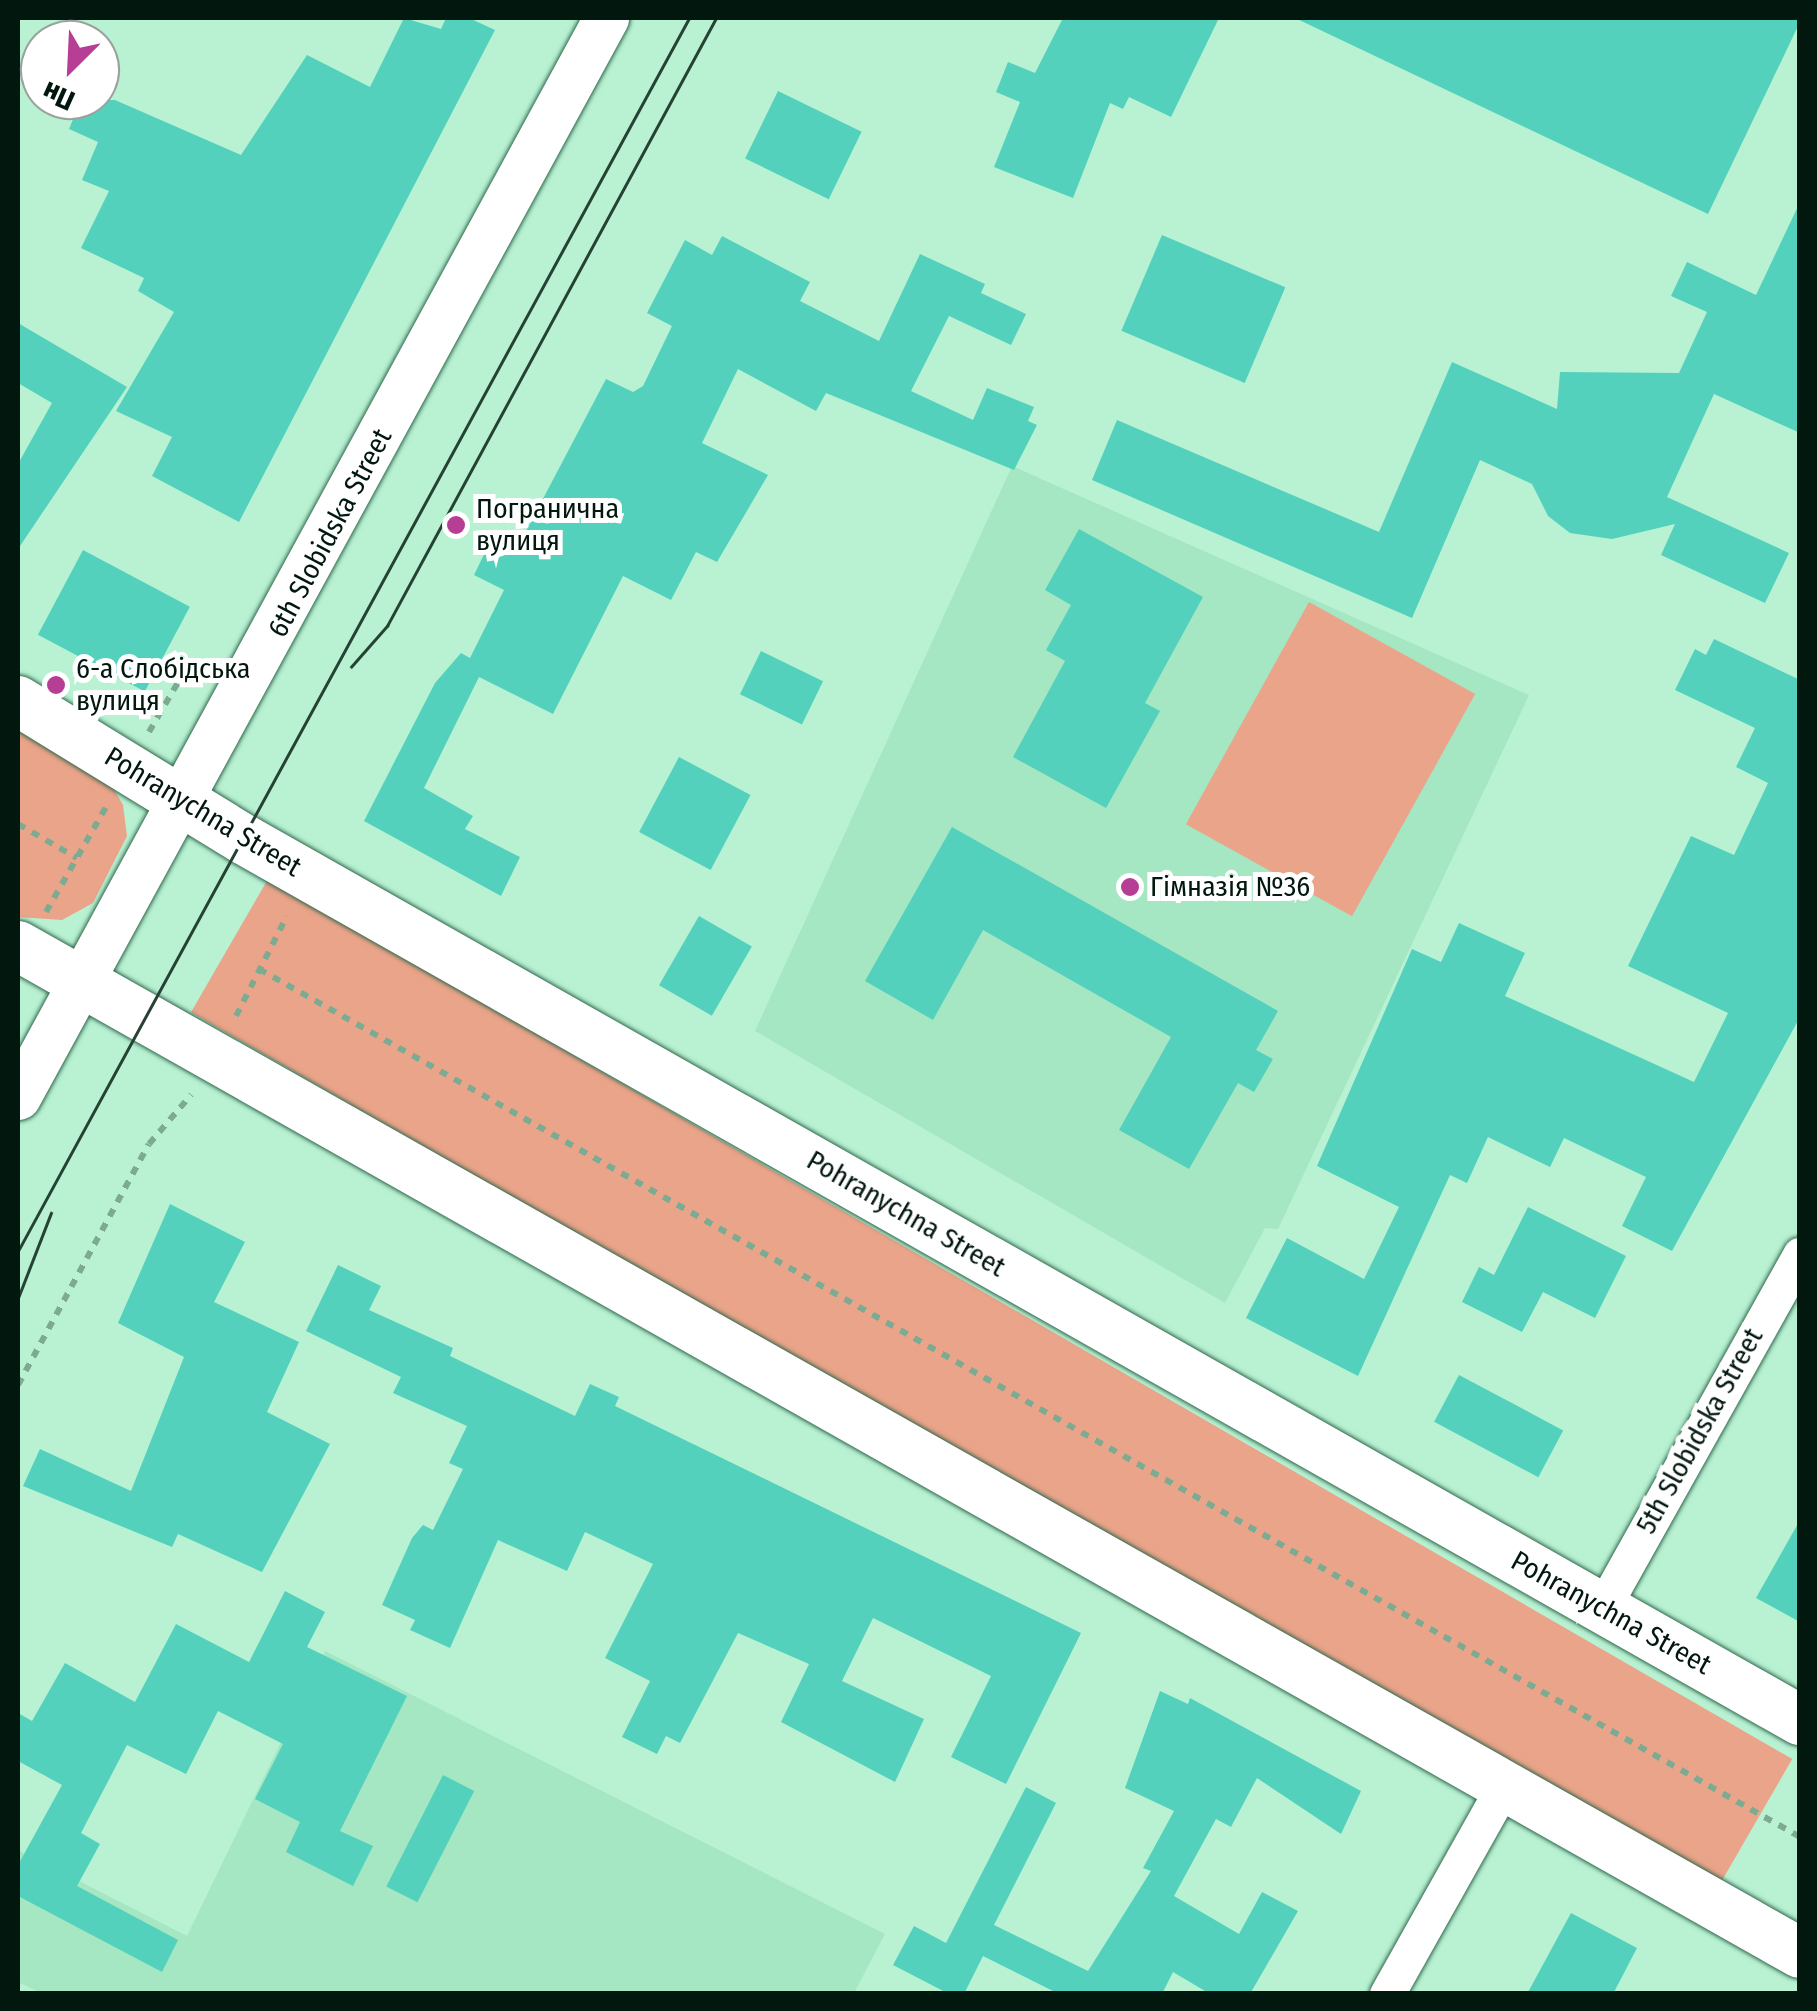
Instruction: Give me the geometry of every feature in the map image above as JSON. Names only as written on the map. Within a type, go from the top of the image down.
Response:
[{"type":"main road","name":"Pohranychna Street","points":[[18,700],[186,802],[1800,1720]]},
{"type":"main road","points":[[30,932],[84,984],[1800,1953]]},
{"type":"street","name":"6th Slobidska Street","points":[[18,1097],[186,802],[606,18]]},
{"type":"street","name":"5th Slobidska Street","points":[[1602,1609],[1800,1254]]},
{"type":"street","points":[[1387,1994],[1505,1784]]},
{"type":"path","points":[[148,733],[191,660]]},
{"type":"path","points":[[30,932],[115,792]]},
{"type":"path","points":[[18,824],[77,858]]},
{"type":"path","points":[[229,1030],[297,897]]},
{"type":"path","points":[[260,969],[1800,1838]]},
{"type":"path","points":[[18,1386],[148,1144],[199,1086]]},
{"type":"shaded area","name":"Гімназія №36","points":[[1012,466],[1529,695],[1278,1229],[1265,1228],[1225,1303],[755,1031]]},
{"type":"shaded area","points":[[1309,602],[1475,694],[1352,916],[1186,824]]},
{"type":"shaded area","points":[[18,729],[108,779],[123,805],[127,836],[93,903],[62,920],[18,917]]},
{"type":"shaded area","points":[[268,879],[1792,1759],[1715,1892],[191,1012]]},
{"type":"shaded area","points":[[325,1651],[885,1934],[854,1993],[41,1993],[18,1982],[18,1850],[187,1936]]},
{"type":"building","points":[[404,18],[441,29],[446,18],[469,18],[495,30],[239,522],[152,476],[172,437],[116,411],[174,312],[138,291],[144,278],[81,248],[109,191],[82,180],[98,142],[69,129],[73,120],[120,120],[120,102],[241,155],[307,55],[370,87]]},
{"type":"building","points":[[1063,18],[1219,18],[1171,117],[1129,97],[1123,109],[1110,103],[1073,198],[994,167],[1020,102],[996,92],[1008,62],[1035,73]]},
{"type":"building","points":[[1295,18],[1800,18],[1800,22],[1708,214]]},
{"type":"building","points":[[778,91],[862,132],[829,199],[745,158]]},
{"type":"building","points":[[1800,202],[1800,433],[1714,394],[1667,497],[1789,553],[1765,603],[1661,555],[1675,524],[1612,539],[1570,533],[1548,516],[1532,484],[1480,460],[1412,618],[1092,480],[1117,420],[1379,532],[1452,362],[1557,409],[1560,372],[1679,373],[1707,312],[1671,296],[1687,262],[1756,295]]},
{"type":"building","points":[[1162,235],[1285,287],[1245,383],[1121,331]]},
{"type":"building","points":[[722,236],[810,282],[800,301],[879,341],[920,254],[985,284],[981,293],[1026,314],[1011,345],[949,316],[911,391],[973,420],[987,388],[1034,407],[1028,421],[1037,425],[1014,470],[826,393],[816,411],[738,369],[702,443],[768,475],[717,562],[696,552],[671,600],[623,576],[553,714],[479,677],[424,788],[473,816],[465,829],[520,857],[501,896],[364,821],[435,683],[461,653],[470,658],[504,590],[474,575],[492,538],[516,550],[606,379],[633,392],[643,386],[672,326],[647,313],[685,240],[712,255]]},
{"type":"building","points":[[18,323],[127,387],[18,549],[18,464],[52,403],[18,383]]},
{"type":"building","points":[[1079,529],[1203,597],[1145,703],[1160,711],[1106,808],[1013,757],[1065,661],[1046,650],[1071,605],[1045,590]]},
{"type":"building","points":[[83,550],[190,607],[145,692],[38,635]]},
{"type":"building","points":[[1714,639],[1800,680],[1800,1017],[1672,1251],[1622,1226],[1646,1177],[1564,1138],[1550,1167],[1488,1137],[1467,1183],[1450,1175],[1358,1376],[1246,1318],[1287,1238],[1364,1279],[1399,1207],[1317,1166],[1412,949],[1441,962],[1459,923],[1525,953],[1505,996],[1694,1082],[1728,1013],[1628,966],[1691,836],[1734,855],[1768,783],[1736,767],[1755,728],[1675,690],[1695,649],[1706,655]]},
{"type":"building","points":[[761,651],[823,681],[802,724],[740,694]]},
{"type":"building","points":[[679,757],[751,795],[711,870],[639,832]]},
{"type":"building","points":[[952,827],[1278,1011],[1256,1050],[1273,1059],[1254,1092],[1238,1083],[1189,1169],[1119,1130],[1171,1037],[983,930],[933,1020],[865,981]]},
{"type":"building","points":[[699,916],[752,946],[712,1016],[659,985]]},
{"type":"building","points":[[170,1204],[245,1242],[214,1302],[299,1342],[267,1412],[330,1444],[262,1572],[178,1534],[172,1547],[23,1486],[40,1449],[131,1491],[184,1357],[118,1323]]},
{"type":"building","points":[[1528,1207],[1626,1256],[1595,1318],[1543,1292],[1522,1332],[1462,1302],[1479,1267],[1494,1275]]},
{"type":"building","points":[[338,1265],[381,1286],[369,1310],[453,1348],[450,1356],[575,1416],[590,1384],[619,1397],[615,1406],[1081,1633],[1006,1784],[951,1757],[991,1676],[873,1618],[842,1681],[924,1719],[895,1782],[781,1722],[809,1664],[738,1633],[680,1743],[666,1736],[657,1754],[622,1737],[650,1681],[605,1658],[653,1564],[585,1532],[567,1571],[498,1540],[450,1648],[410,1630],[415,1620],[382,1605],[412,1538],[423,1525],[433,1530],[463,1469],[449,1463],[467,1426],[393,1393],[401,1377],[306,1331]]},
{"type":"building","points":[[1459,1375],[1563,1430],[1538,1477],[1434,1422]]},
{"type":"building","points":[[1800,1520],[1800,1622],[1756,1598]]},
{"type":"building","points":[[285,1591],[325,1612],[307,1647],[407,1696],[340,1831],[373,1846],[353,1886],[286,1852],[300,1822],[255,1799],[283,1744],[218,1711],[186,1774],[127,1745],[81,1833],[100,1844],[77,1886],[178,1940],[162,1972],[18,1896],[18,1865],[62,1785],[18,1761],[18,1713],[32,1721],[65,1663],[135,1702],[176,1624],[249,1662]]},
{"type":"building","points":[[1160,1691],[1188,1704],[1190,1698],[1361,1791],[1341,1834],[1257,1778],[1231,1827],[1216,1819],[1174,1896],[1239,1934],[1262,1892],[1298,1911],[1250,1994],[1210,1994],[1173,1972],[1162,1994],[1059,1994],[983,1956],[964,1994],[949,1994],[893,1965],[914,1926],[946,1943],[1026,1787],[1056,1803],[994,1925],[1088,1971],[1151,1871],[1143,1868],[1174,1811],[1125,1788]]},
{"type":"building","points":[[443,1775],[474,1791],[417,1902],[386,1886]]},
{"type":"building","points":[[1571,1913],[1637,1948],[1613,1994],[1527,1994]]},
{"type":"tram line","points":[[18,1251],[689,18]]},
{"type":"tram line","points":[[351,667],[387,626],[716,18]]},
{"type":"tram line","points":[[18,1298],[51,1213]]},
{"type":"place","name":"Погранична вулиця","points":[[456,525]]},
{"type":"place","name":"6-а Слобідська вулиця","points":[[56,685]]},
{"type":"place","name":"Гімназія №36","points":[[1130,887]]}]
